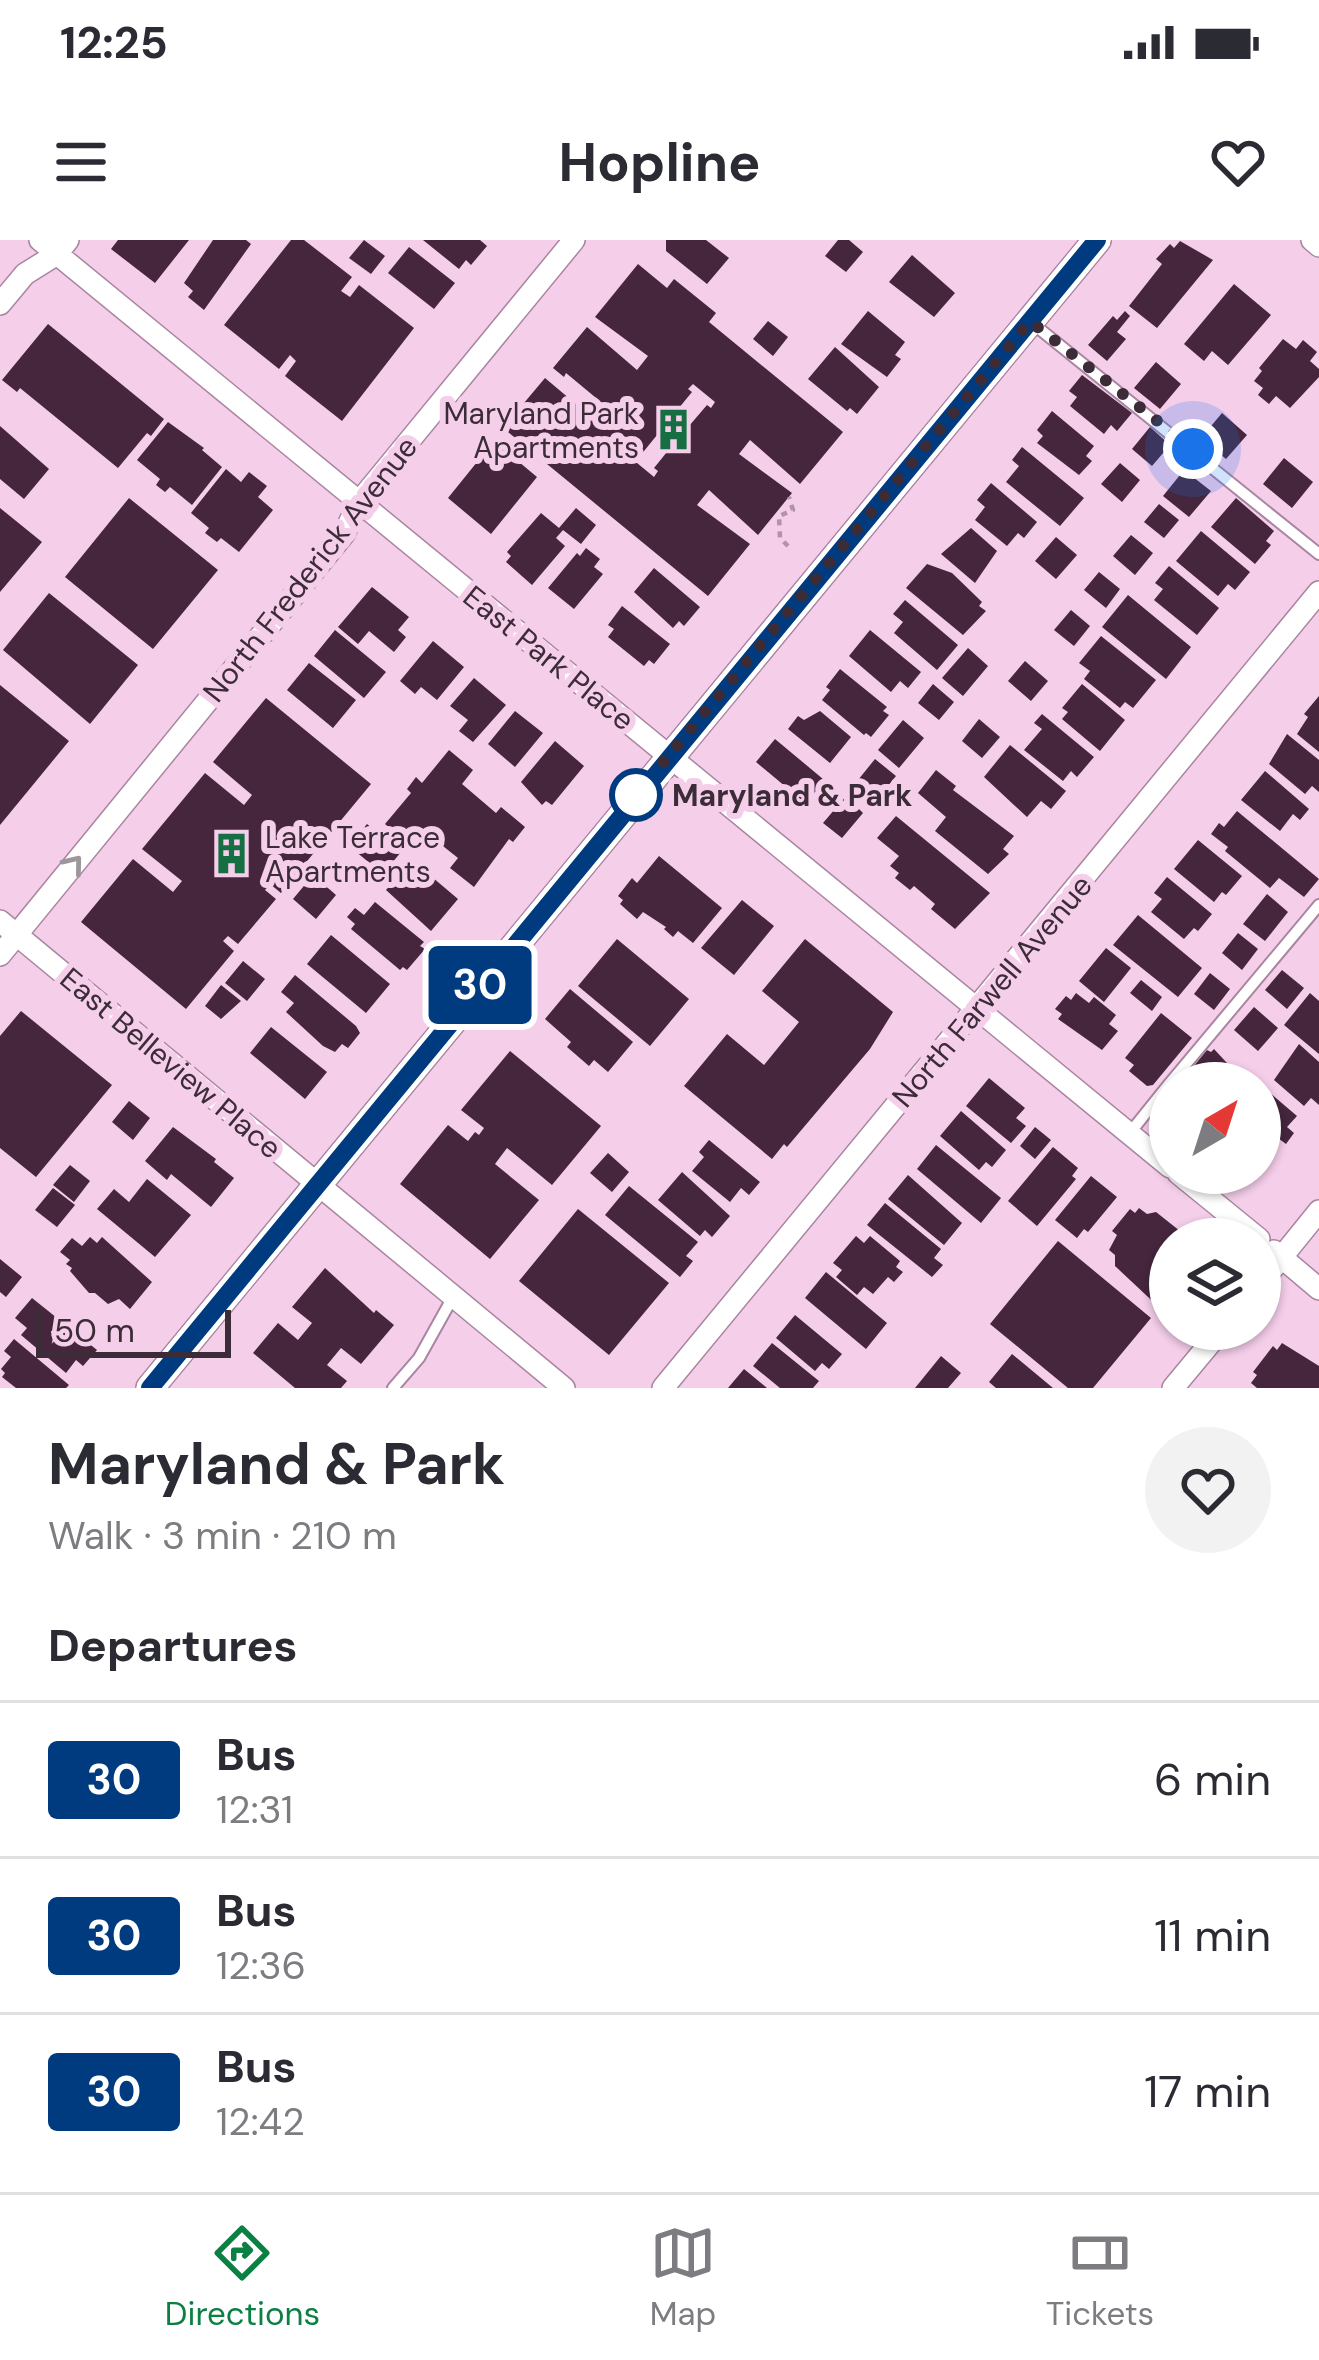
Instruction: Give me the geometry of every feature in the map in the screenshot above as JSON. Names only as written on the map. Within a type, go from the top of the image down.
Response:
[{"type":"street","name":"North Frederick Avenue","points":[[0,955],[8,928],[344,534],[358,502],[574,240]]},
{"type":"street","points":[[150,1388],[1097,240]]},
{"type":"street","name":"East Park Place","points":[[55,244],[358,502],[1149,1150]]},
{"type":"street","points":[[0,304],[55,244]]},
{"type":"street","name":"North Farwell Avenue","points":[[663,1388],[1319,592]]},
{"type":"street","name":"East Belleview Place","points":[[8,928],[564,1388]]},
{"type":"street","points":[[1204,1194],[1234,1218]]},
{"type":"street","points":[[1319,1211],[1281,1257],[1319,1289]]},
{"type":"street","points":[[1173,1388],[1205,1350]]},
{"type":"lane","points":[[1030,321],[1319,554]]},
{"type":"lane","points":[[1188,1062],[1319,905]]},
{"type":"lane","points":[[1130,1134],[1149,1110]]},
{"type":"lane","points":[[393,1388],[419,1358],[453,1297]]},
{"type":"path","points":[[788,546],[780,538],[779,516],[794,510],[789,497]]},
{"type":"building","points":[[118,240],[189,240],[155,283],[111,249]]},
{"type":"building","points":[[213,240],[251,244],[204,310],[188,297],[193,291],[184,283]]},
{"type":"building","points":[[291,240],[304,240],[352,277],[341,291],[350,297],[359,285],[414,328],[342,421],[285,376],[296,361],[290,355],[279,369],[224,325]]},
{"type":"building","points":[[364,240],[385,256],[371,274],[349,258]]},
{"type":"building","points":[[423,240],[480,240],[487,246],[471,265],[466,260],[459,269]]},
{"type":"building","points":[[666,240],[706,240],[729,258],[707,284],[666,251]]},
{"type":"building","points":[[838,240],[849,240],[863,252],[846,272],[825,256]]},
{"type":"building","points":[[1180,241],[1213,260],[1157,328],[1129,306],[1162,264],[1156,259]]},
{"type":"building","points":[[409,247],[455,283],[434,309],[388,273]]},
{"type":"building","points":[[912,255],[955,293],[934,317],[889,282]]},
{"type":"building","name":"Maryland Park Apartments","points":[[638,264],[667,288],[674,279],[716,313],[709,322],[843,432],[800,484],[750,440],[739,454],[792,493],[758,535],[709,490],[697,505],[750,544],[708,596],[503,428],[545,378],[596,421],[607,407],[553,368],[587,327],[637,370],[648,356],[595,317]],"holes":[[[693,384],[715,402],[689,426],[674,414]],[[657,435],[671,447],[654,468],[658,471],[654,477],[631,458],[636,453],[640,456]]]},
{"type":"building","points":[[1234,284],[1271,315],[1228,365],[1212,351],[1204,361],[1184,344]]},
{"type":"building","points":[[868,311],[905,342],[895,355],[901,359],[887,377],[841,344]]},
{"type":"building","points":[[1125,311],[1130,316],[1117,332],[1126,339],[1107,361],[1088,345],[1113,316],[1117,320]]},
{"type":"building","points":[[768,321],[788,337],[773,356],[753,339]]},
{"type":"building","points":[[48,324],[164,419],[118,468],[20,388],[17,392],[2,380]]},
{"type":"building","points":[[1283,339],[1296,349],[1303,340],[1317,352],[1310,361],[1319,369],[1319,377],[1290,408],[1276,396],[1269,404],[1258,395],[1263,388],[1254,381]]},
{"type":"building","points":[[835,347],[879,387],[857,414],[808,379]]},
{"type":"building","points":[[1156,362],[1181,384],[1160,409],[1134,388]]},
{"type":"building","points":[[1082,375],[1132,413],[1117,431],[1111,425],[1104,434],[1070,406],[1077,397],[1069,391]]},
{"type":"building","points":[[1052,411],[1094,446],[1086,456],[1092,461],[1079,475],[1037,443],[1043,436],[1037,430]]},
{"type":"building","points":[[1222,413],[1247,435],[1226,459],[1201,438]]},
{"type":"building","points":[[168,422],[222,467],[192,505],[170,487],[165,492],[156,485],[160,479],[137,460]]},
{"type":"building","points":[[0,426],[49,469],[24,499],[0,479]]},
{"type":"building","points":[[1150,427],[1170,445],[1152,466],[1132,449]]},
{"type":"building","points":[[494,441],[537,477],[491,534],[448,498]]},
{"type":"building","points":[[1022,447],[1084,498],[1060,526],[1006,482],[1019,466],[1012,460]]},
{"type":"building","points":[[1284,458],[1313,482],[1292,508],[1263,484]]},
{"type":"building","points":[[1120,463],[1140,480],[1122,502],[1101,484]]},
{"type":"building","points":[[226,469],[241,482],[249,472],[267,486],[258,497],[273,510],[239,552],[205,533],[209,528],[191,513]]},
{"type":"building","points":[[1184,470],[1211,491],[1189,517],[1163,496]]},
{"type":"building","points":[[991,483],[1037,522],[1024,538],[1018,533],[1007,546],[975,520],[985,507],[977,500]]},
{"type":"building","points":[[129,498],[218,570],[153,649],[65,577]]},
{"type":"building","points":[[1236,498],[1274,531],[1266,541],[1271,545],[1255,564],[1211,527]]},
{"type":"building","points":[[1159,504],[1179,520],[1164,538],[1144,522]]},
{"type":"building","points":[[0,508],[42,542],[0,592]]},
{"type":"building","points":[[576,508],[596,525],[581,544],[563,530],[556,538],[565,546],[532,585],[506,562],[511,556],[507,552],[541,513],[559,528]]},
{"type":"building","points":[[971,528],[997,551],[975,583],[941,554]]},
{"type":"building","points":[[1201,531],[1250,572],[1235,590],[1228,584],[1218,596],[1176,561]]},
{"type":"building","points":[[1131,535],[1153,553],[1135,575],[1113,556]]},
{"type":"building","points":[[1056,537],[1077,555],[1056,579],[1035,561]]},
{"type":"building","points":[[586,548],[600,559],[594,567],[603,574],[574,609],[548,588]]},
{"type":"building","points":[[927,564],[952,573],[982,602],[979,606],[986,611],[963,635],[906,588]]},
{"type":"building","points":[[1169,566],[1219,608],[1197,635],[1154,600],[1163,589],[1155,583]]},
{"type":"building","points":[[654,568],[700,607],[684,626],[679,621],[673,628],[634,592]]},
{"type":"building","points":[[1099,572],[1120,589],[1106,608],[1084,590]]},
{"type":"building","points":[[372,587],[409,617],[398,630],[406,637],[394,652],[369,631],[358,644],[338,627]]},
{"type":"building","points":[[49,593],[138,665],[90,724],[3,650]]},
{"type":"building","points":[[1128,595],[1191,647],[1166,679],[1102,627]]},
{"type":"building","points":[[905,600],[958,645],[937,670],[894,633],[903,622],[893,614]]},
{"type":"building","points":[[622,606],[670,644],[654,664],[649,660],[644,666],[608,637],[614,629],[608,625]]},
{"type":"building","points":[[1071,610],[1090,626],[1074,646],[1054,630]]},
{"type":"building","points":[[335,630],[386,672],[364,698],[314,656]]},
{"type":"building","points":[[870,630],[921,672],[908,688],[900,681],[891,692],[849,656]]},
{"type":"building","points":[[1101,636],[1156,680],[1133,708],[1125,702],[1120,708],[1084,679],[1090,671],[1079,663]]},
{"type":"building","points":[[433,641],[464,667],[437,700],[421,687],[415,694],[400,681]]},
{"type":"building","points":[[968,648],[988,666],[963,696],[942,678]]},
{"type":"building","points":[[1025,661],[1048,681],[1031,701],[1008,681]]},
{"type":"building","points":[[309,663],[356,700],[333,728],[287,690]]},
{"type":"building","points":[[840,669],[887,707],[883,711],[889,715],[871,737],[822,700]]},
{"type":"building","points":[[474,678],[506,705],[473,742],[459,731],[468,720],[450,706]]},
{"type":"building","points":[[933,684],[954,702],[939,720],[918,703]]},
{"type":"building","points":[[1082,684],[1125,720],[1100,751],[1062,719],[1068,712],[1062,708]]},
{"type":"building","points":[[0,685],[69,741],[0,825]]},
{"type":"building","points":[[1319,696],[1319,752],[1297,734],[1308,717],[1304,714]]},
{"type":"building","name":"Lake Terrace Apartments","points":[[266,698],[371,784],[323,842],[312,833],[306,840],[317,849],[281,893],[270,884],[265,890],[276,899],[238,944],[228,936],[223,941],[234,951],[186,1009],[81,922],[133,859],[173,892],[182,881],[142,849],[205,773],[244,805],[252,795],[213,762]]},
{"type":"building","points":[[515,711],[543,733],[515,767],[488,744]]},
{"type":"building","points":[[820,711],[851,737],[830,763],[788,729],[798,716],[804,720]]},
{"type":"building","points":[[1042,714],[1094,757],[1077,777],[1071,771],[1063,781],[1024,750],[1042,729],[1034,723]]},
{"type":"building","points":[[979,719],[1000,737],[982,758],[962,741]]},
{"type":"building","points":[[903,720],[924,738],[899,768],[878,750]]},
{"type":"building","points":[[1287,734],[1319,760],[1319,792],[1312,786],[1305,794],[1269,764]]},
{"type":"building","points":[[775,739],[829,784],[810,807],[756,762]]},
{"type":"building","points":[[555,741],[584,766],[552,805],[546,801],[542,805],[521,782]]},
{"type":"building","points":[[1010,745],[1066,791],[1051,809],[1041,801],[1027,817],[984,777]]},
{"type":"building","points":[[449,750],[473,770],[462,784],[496,813],[501,807],[525,827],[513,842],[509,839],[474,887],[450,868],[458,858],[424,831],[411,846],[385,824],[411,793],[407,789],[416,777],[422,783]]},
{"type":"building","points":[[875,759],[896,776],[879,797],[858,780]]},
{"type":"building","points":[[936,770],[956,786],[953,790],[1014,836],[1003,849],[1009,854],[988,874],[935,831],[946,817],[918,793]]},
{"type":"building","points":[[1265,771],[1309,809],[1300,820],[1293,814],[1280,831],[1241,800]]},
{"type":"building","points":[[846,796],[863,813],[842,838],[823,823]]},
{"type":"building","points":[[1237,811],[1319,879],[1304,897],[1279,878],[1270,888],[1211,834]]},
{"type":"building","points":[[896,816],[990,893],[955,929],[914,886],[910,890],[895,878],[899,873],[890,866],[899,856],[877,838]]},
{"type":"building","points":[[367,824],[401,852],[383,874],[349,846]]},
{"type":"building","points":[[1198,840],[1242,876],[1214,902],[1174,869]]},
{"type":"building","points":[[659,856],[722,908],[693,943],[678,931],[673,937],[643,912],[637,919],[620,904],[623,900],[618,896],[632,878],[637,883]]},
{"type":"building","points":[[419,866],[458,899],[431,931],[386,890],[400,874],[408,880]]},
{"type":"building","points":[[313,875],[336,895],[316,919],[293,899]]},
{"type":"building","points":[[1167,877],[1212,914],[1184,939],[1151,912],[1162,899],[1154,893]]},
{"type":"building","points":[[1267,894],[1288,912],[1265,941],[1243,924]]},
{"type":"building","points":[[742,900],[774,926],[734,975],[701,948]]},
{"type":"building","points":[[375,902],[424,942],[420,946],[425,949],[407,970],[400,970],[351,929],[355,924],[347,917],[355,908],[364,915]]},
{"type":"building","points":[[1138,915],[1202,968],[1178,997],[1113,945]]},
{"type":"building","points":[[1238,933],[1258,949],[1242,970],[1222,953]]},
{"type":"building","points":[[331,935],[390,984],[366,1013],[307,964]]},
{"type":"building","points":[[617,939],[689,999],[650,1046],[578,986]]},
{"type":"building","points":[[805,939],[893,1012],[870,1049],[772,1159],[684,1086],[727,1034],[764,1065],[799,1022],[762,991]]},
{"type":"building","points":[[1106,948],[1131,968],[1104,1002],[1079,981]]},
{"type":"building","points":[[243,961],[265,979],[247,1001],[225,983]]},
{"type":"building","points":[[1282,970],[1304,988],[1287,1009],[1265,990]]},
{"type":"building","points":[[1210,973],[1230,989],[1214,1010],[1194,994]]},
{"type":"building","points":[[295,975],[356,1026],[360,1033],[348,1048],[342,1044],[335,1052],[323,1046],[286,1012],[294,1003],[281,992]]},
{"type":"building","points":[[1141,980],[1162,997],[1152,1011],[1130,993]]},
{"type":"building","points":[[221,985],[241,1001],[221,1019],[205,1006]]},
{"type":"building","points":[[570,989],[633,1042],[608,1072],[594,1060],[589,1066],[545,1019]]},
{"type":"building","points":[[1076,993],[1089,1003],[1094,997],[1116,1015],[1109,1024],[1118,1031],[1102,1050],[1058,1019],[1062,1014],[1055,1009],[1066,996],[1071,1000]]},
{"type":"building","points":[[1310,993],[1319,1001],[1319,1054],[1284,1025]]},
{"type":"building","points":[[1254,1007],[1278,1028],[1258,1051],[1234,1030]]},
{"type":"building","points":[[21,1011],[112,1085],[36,1177],[0,1148],[0,1036]]},
{"type":"building","points":[[1161,1013],[1192,1038],[1172,1062],[1149,1062],[1149,1086],[1129,1071],[1134,1065],[1125,1058]]},
{"type":"building","points":[[271,1027],[327,1072],[305,1099],[250,1053]]},
{"type":"building","points":[[1299,1044],[1319,1062],[1319,1105],[1311,1098],[1304,1106],[1281,1086],[1281,1070]]},
{"type":"building","points":[[1214,1049],[1226,1062],[1197,1062],[1207,1050]]},
{"type":"building","points":[[510,1051],[601,1126],[552,1185],[507,1148],[495,1164],[539,1200],[490,1259],[400,1184],[448,1125],[468,1141],[475,1132],[479,1135],[484,1128],[461,1110]]},
{"type":"building","points":[[989,1078],[1025,1108],[1016,1118],[1026,1126],[1011,1143],[966,1106]]},
{"type":"building","points":[[129,1101],[150,1118],[133,1140],[112,1122]]},
{"type":"building","points":[[1281,1102],[1297,1116],[1287,1127],[1294,1133],[1286,1144],[1281,1140]]},
{"type":"building","points":[[961,1111],[1006,1150],[992,1167],[986,1162],[979,1170],[940,1136]]},
{"type":"building","points":[[173,1127],[234,1178],[211,1207],[171,1174],[167,1180],[145,1161]]},
{"type":"building","points":[[1035,1127],[1051,1140],[1035,1159],[1020,1146]]},
{"type":"building","points":[[709,1140],[760,1182],[749,1195],[741,1188],[730,1202],[692,1171],[704,1157],[699,1152]]},
{"type":"building","points":[[936,1145],[1001,1198],[981,1223],[917,1169]]},
{"type":"building","points":[[1053,1147],[1078,1168],[1072,1176],[1076,1179],[1037,1226],[1008,1201]]},
{"type":"building","points":[[608,1153],[629,1172],[612,1192],[590,1173]]},
{"type":"building","points":[[70,1165],[90,1181],[74,1202],[53,1185]]},
{"type":"building","points":[[682,1172],[730,1216],[712,1237],[705,1230],[700,1236],[658,1200]]},
{"type":"building","points":[[908,1175],[962,1223],[944,1245],[888,1199]]},
{"type":"building","points":[[1091,1176],[1117,1197],[1088,1232],[1084,1229],[1077,1238],[1055,1220]]},
{"type":"building","points":[[147,1179],[191,1215],[155,1257],[97,1209],[114,1189],[129,1202]]},
{"type":"building","points":[[629,1186],[698,1242],[686,1256],[693,1261],[680,1277],[605,1215]]},
{"type":"building","points":[[53,1188],[75,1205],[57,1227],[35,1210]]},
{"type":"building","points":[[885,1203],[941,1249],[934,1258],[943,1265],[932,1277],[867,1225]]},
{"type":"building","points":[[1139,1208],[1164,1218],[1149,1218],[1149,1298],[1115,1266],[1115,1255],[1109,1250],[1117,1235],[1112,1231],[1130,1209],[1135,1213]]},
{"type":"building","points":[[578,1209],[669,1283],[609,1355],[519,1281]]},
{"type":"building","points":[[856,1236],[864,1243],[870,1236],[900,1261],[896,1267],[903,1272],[894,1282],[888,1277],[873,1294],[864,1287],[857,1295],[836,1277],[842,1270],[833,1263]]},
{"type":"building","points":[[90,1237],[97,1243],[102,1237],[152,1282],[130,1309],[119,1299],[108,1304],[89,1293],[66,1264],[70,1260],[60,1252],[72,1238],[82,1246]]},
{"type":"building","points":[[1058,1241],[1149,1316],[1093,1388],[1068,1388],[990,1324]]},
{"type":"building","points":[[0,1259],[22,1277],[6,1297],[0,1292]]},
{"type":"building","points":[[325,1268],[394,1325],[361,1364],[341,1348],[327,1365],[347,1381],[341,1388],[295,1388],[253,1353],[278,1323],[298,1340],[312,1323],[292,1307]]},
{"type":"building","points":[[826,1272],[887,1323],[866,1349],[805,1298]]},
{"type":"building","points":[[32,1298],[97,1350],[83,1366],[76,1360],[66,1373],[21,1335],[27,1328],[15,1318]]},
{"type":"building","points":[[795,1315],[842,1354],[829,1369],[822,1363],[815,1371],[776,1338]]},
{"type":"building","points":[[14,1339],[69,1385],[16,1388],[2,1377],[1,1369],[11,1357],[4,1351]]},
{"type":"building","points":[[772,1343],[819,1381],[813,1388],[780,1388],[753,1366]]},
{"type":"building","points":[[1281,1344],[1319,1366],[1319,1388],[1257,1388],[1251,1383],[1257,1375],[1253,1372],[1270,1350],[1281,1350]]},
{"type":"building","points":[[1012,1354],[1053,1388],[996,1388],[989,1382]]},
{"type":"building","points":[[941,1356],[961,1373],[948,1388],[915,1388]]},
{"type":"building","points":[[744,1369],[767,1388],[728,1388]]},
{"type":"bus line","name":"30","points":[[150,1388],[1097,240]]},
{"type":"place","name":"Maryland Park Apartments","points":[[673,430]]},
{"type":"place","name":"Maryland & Park","points":[[636,795]]},
{"type":"place","name":"Lake Terrace Apartments","points":[[231,854]]},
{"type":"route","points":[[636,795],[1030,321],[1193,449]]}]
